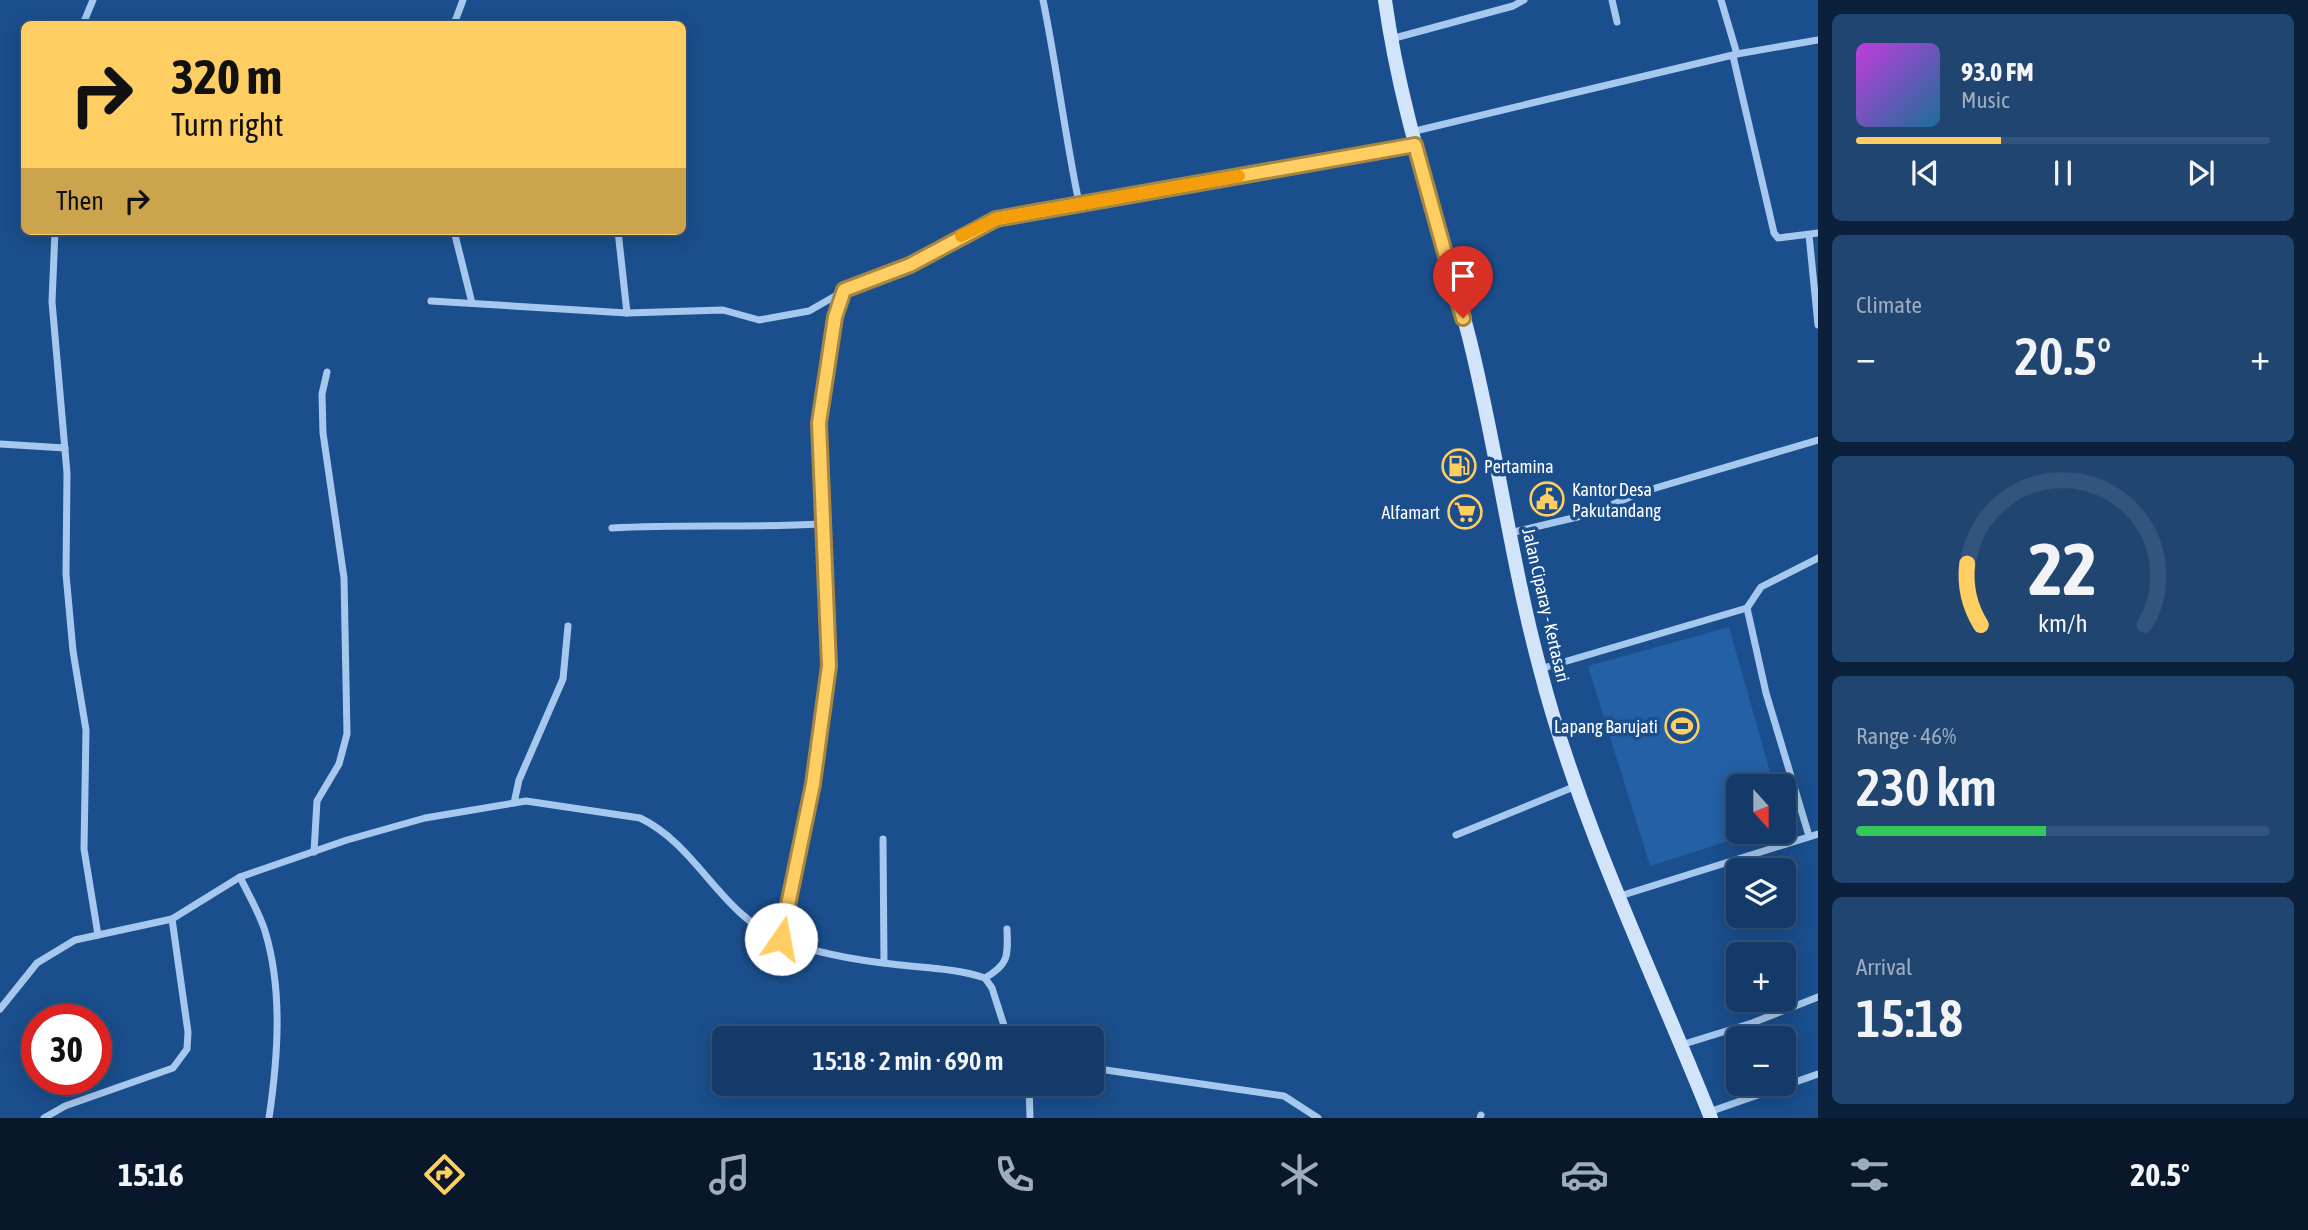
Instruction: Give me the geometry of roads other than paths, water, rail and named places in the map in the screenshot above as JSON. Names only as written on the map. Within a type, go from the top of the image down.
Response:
[{"type":"main road","name":"Jalan Ciparay - Kertasari","points":[[1385,0],[1413,138],[1470,343],[1540,669],[1577,785],[1710,1115]]},
{"type":"street","points":[[84,21],[93,0]]},
{"type":"street","points":[[455,21],[463,0]]},
{"type":"street","points":[[1043,0],[1056,68],[1062,126],[1079,204]]},
{"type":"street","points":[[1391,39],[1513,6],[1524,0]]},
{"type":"street","points":[[1612,0],[1617,22]]},
{"type":"street","points":[[1721,0],[1771,227],[1778,238],[1818,233]]},
{"type":"street","points":[[431,301],[627,313],[723,310],[759,320],[809,311],[844,290],[910,265],[996,219],[1413,138],[1735,55],[1818,40]]},
{"type":"street","points":[[55,235],[52,302],[65,448],[68,604],[86,730],[86,806],[83,829],[98,935]]},
{"type":"street","points":[[455,235],[472,303]]},
{"type":"street","points":[[618,235],[627,313]]},
{"type":"street","points":[[1809,235],[1818,325]]},
{"type":"street","points":[[781,939],[813,784],[829,666],[828,605],[821,524],[819,423],[835,317],[844,290]]},
{"type":"street","points":[[314,852],[317,801],[339,764],[347,734],[344,578],[324,433],[322,394],[327,372]]},
{"type":"street","points":[[1509,533],[1590,514],[1642,492],[1818,440]]},
{"type":"street","points":[[0,444],[65,448]]},
{"type":"street","points":[[612,528],[707,523],[776,527],[821,524]]},
{"type":"street","points":[[1540,669],[1747,608],[1761,587],[1818,558]]},
{"type":"street","points":[[1620,896],[1814,835],[1766,693],[1747,608]]},
{"type":"street","points":[[514,803],[519,780],[563,679],[568,626]]},
{"type":"street","points":[[1456,835],[1577,785]]},
{"type":"street","points":[[0,1009],[37,963],[75,940],[172,919],[240,877],[314,852],[425,818],[526,801],[640,818],[657,827],[674,839],[729,903],[758,927],[781,939],[884,963],[985,978],[992,988],[1003,1026]]},
{"type":"street","points":[[883,839],[884,963]]},
{"type":"street","points":[[240,877],[264,928],[276,976],[273,1091],[269,1118]]},
{"type":"street","points":[[44,1118],[65,1106],[173,1068],[182,1059],[188,1032],[172,919]]},
{"type":"street","points":[[985,978],[1005,962],[1007,929]]},
{"type":"street","points":[[1681,1045],[1752,1023],[1818,997]]},
{"type":"street","points":[[1104,1070],[1284,1096],[1318,1118]]},
{"type":"street","points":[[1710,1115],[1818,1074]]},
{"type":"street","points":[[1029,1096],[1030,1118]]},
{"type":"place","name":"Pertamina","points":[[1459,466]]},
{"type":"place","name":"Kantor Desa Pakutandang","points":[[1547,499]]},
{"type":"place","name":"Alfamart","points":[[1465,512]]},
{"type":"place","name":"Lapang Barujati","points":[[1682,726]]}]
